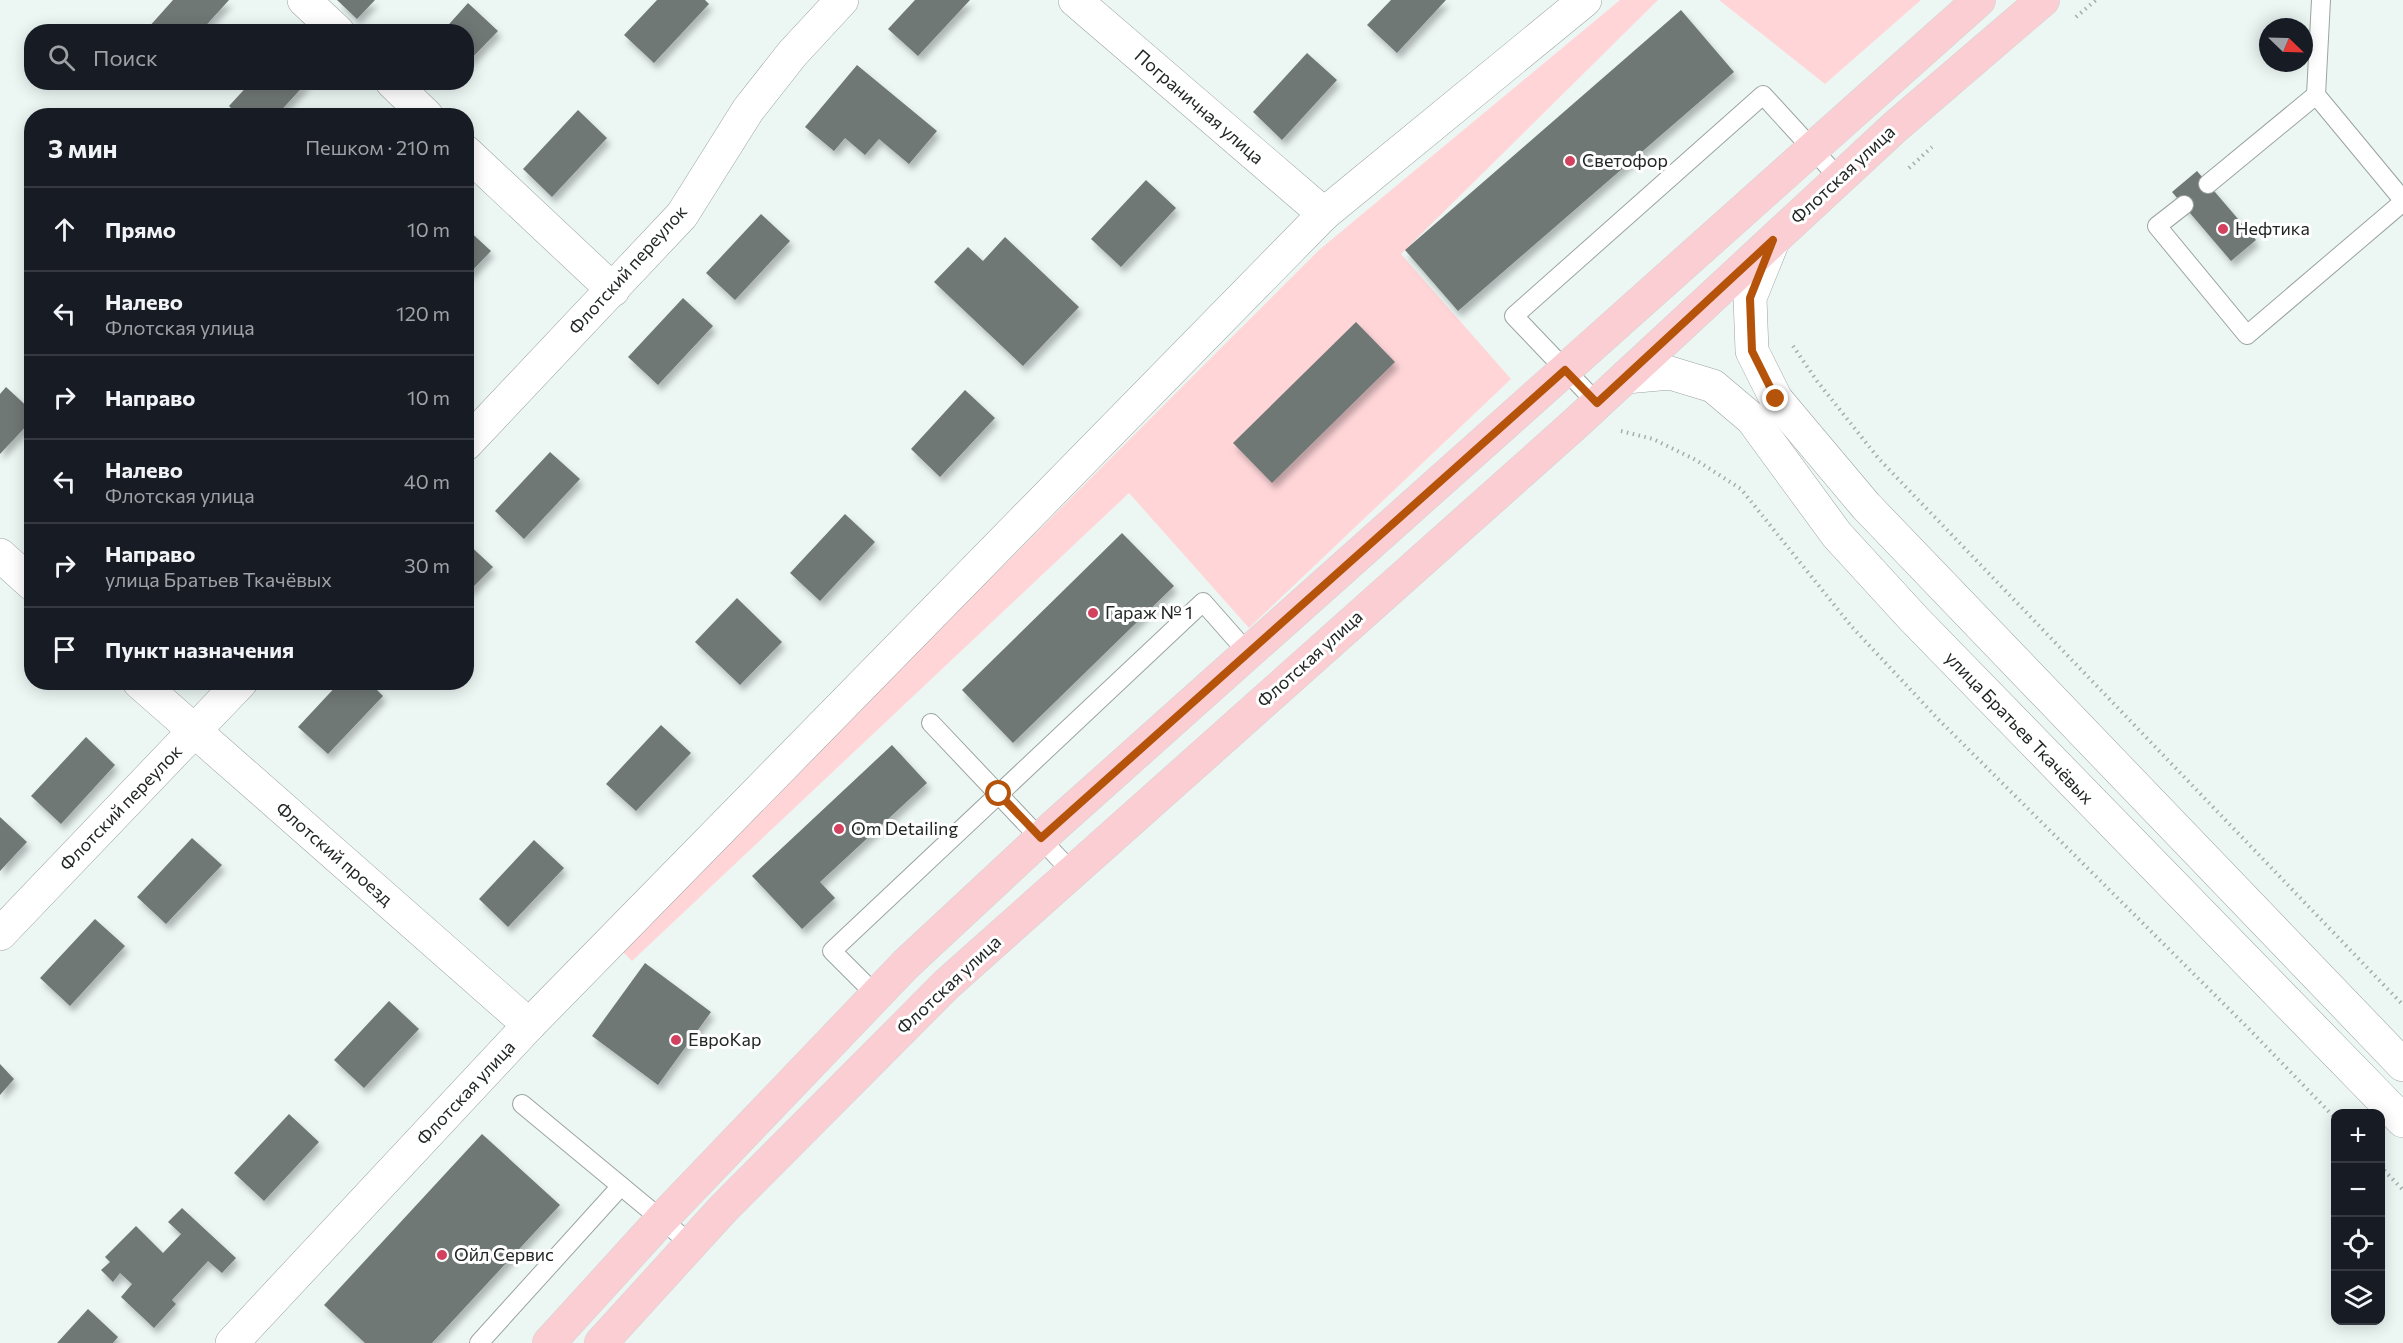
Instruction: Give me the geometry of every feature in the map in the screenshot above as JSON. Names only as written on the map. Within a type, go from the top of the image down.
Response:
[{"type":"main road","points":[[549,1343],[661,1220],[906,964],[1041,838],[1979,0]]},
{"type":"main road","name":"Флотская улица","points":[[601,1343],[691,1244],[947,984],[1626,377],[1839,178],[2043,0]]},
{"type":"street","points":[[304,0],[330,24]]},
{"type":"street","name":"Флотский переулок","points":[[474,436],[682,215],[748,110],[792,54],[842,0]]},
{"type":"street","name":"Пограничная улица","points":[[1075,0],[1324,214]]},
{"type":"street","name":"Флотская улица","points":[[232,1343],[529,1025],[1324,214],[1585,0]]},
{"type":"street","points":[[400,90],[419,108]]},
{"type":"street","points":[[474,160],[613,290]]},
{"type":"street","points":[[1773,240],[1750,298],[1752,351],[1776,399],[1866,506],[2403,1065]]},
{"type":"street","name":"улица Братьев Ткачёвых","points":[[1626,377],[1670,373],[1713,386],[1752,419],[1838,535],[1914,619],[2403,1121]]},
{"type":"street","points":[[0,555],[24,577]]},
{"type":"street","name":"Флотский проезд","points":[[148,690],[529,1025]]},
{"type":"street","name":"Флотский переулок","points":[[0,934],[233,690]]},
{"type":"lane","points":[[2184,205],[2157,226],[2247,335],[2403,201],[2316,95],[2321,0]]},
{"type":"lane","points":[[1597,403],[1514,316],[1764,95],[1839,178]]},
{"type":"lane","points":[[2208,184],[2316,95]]},
{"type":"lane","points":[[877,996],[832,951],[1203,602],[1248,653]]},
{"type":"lane","points":[[931,723],[1072,872]]},
{"type":"lane","points":[[522,1104],[691,1244]]},
{"type":"lane","points":[[479,1343],[621,1186]]},
{"type":"path","points":[[2069,24],[2096,0]]},
{"type":"path","points":[[1900,175],[1936,143]]},
{"type":"path","points":[[1787,338],[1817,381],[1879,459],[2403,1005]]},
{"type":"path","points":[[1613,438],[1622,430],[1653,439],[1696,460],[1741,489],[1852,627],[1930,710],[2331,1114]]},
{"type":"path","points":[[2385,1171],[2403,1190]]},
{"type":"shaded area","points":[[1620,0],[1658,0],[1401,254],[1511,379],[1249,628],[1129,493],[632,961],[620,949],[1319,250]]},
{"type":"shaded area","points":[[1719,0],[1921,0],[1825,84]]},
{"type":"building","points":[[173,0],[229,0],[207,24],[152,24]]},
{"type":"building","points":[[337,0],[375,0],[357,19]]},
{"type":"building","points":[[657,0],[705,0],[709,4],[654,63],[624,35]]},
{"type":"building","points":[[915,0],[970,0],[918,56],[888,29]]},
{"type":"building","points":[[1391,0],[1446,0],[1397,53],[1367,25]]},
{"type":"building","points":[[468,3],[498,31],[474,56],[474,24],[449,24]]},
{"type":"building","name":"Светофор","points":[[1681,10],[1734,72],[1458,311],[1405,250]]},
{"type":"building","points":[[1307,53],[1337,80],[1282,140],[1253,112]]},
{"type":"building","points":[[857,65],[937,131],[909,164],[879,139],[865,155],[845,138],[834,151],[805,127]]},
{"type":"building","points":[[244,90],[300,90],[283,108],[231,108],[229,106]]},
{"type":"building","points":[[578,110],[607,138],[552,197],[523,169]]},
{"type":"building","points":[[2197,171],[2256,240],[2231,261],[2172,192]]},
{"type":"building","points":[[1146,180],[1176,208],[1121,267],[1091,239]]},
{"type":"building","points":[[761,214],[790,241],[735,300],[706,273]]},
{"type":"building","points":[[474,235],[491,251],[474,269]]},
{"type":"building","points":[[1005,237],[1079,307],[1023,366],[934,282],[968,247],[983,261]]},
{"type":"building","points":[[683,298],[713,326],[658,385],[628,357]]},
{"type":"building","points":[[1356,322],[1395,362],[1272,483],[1233,443]]},
{"type":"building","points":[[6,387],[24,404],[24,428],[0,454],[0,394]]},
{"type":"building","points":[[965,390],[995,418],[940,477],[911,449]]},
{"type":"building","points":[[550,452],[580,479],[524,539],[495,511]]},
{"type":"building","points":[[845,514],[875,542],[820,601],[790,573]]},
{"type":"building","name":"Гараж № 1","points":[[1122,533],[1174,586],[1013,743],[962,690]]},
{"type":"building","points":[[474,549],[493,567],[474,586]]},
{"type":"building","points":[[737,598],[782,642],[740,685],[695,642]]},
{"type":"building","points":[[333,690],[377,690],[383,696],[328,754],[298,727]]},
{"type":"building","points":[[661,725],[691,753],[636,811],[606,784]]},
{"type":"building","points":[[86,737],[115,765],[61,824],[31,796]]},
{"type":"building","name":"Om Detailing","points":[[892,745],[927,783],[820,882],[835,898],[802,929],[752,876]]},
{"type":"building","points":[[0,817],[27,842],[0,871]]},
{"type":"building","points":[[192,838],[222,865],[166,924],[137,897]]},
{"type":"building","points":[[534,840],[564,868],[508,927],[479,899]]},
{"type":"building","points":[[95,919],[125,946],[70,1006],[40,978]]},
{"type":"building","points":[[645,963],[711,1012],[658,1085],[592,1036]]},
{"type":"building","points":[[389,1001],[419,1029],[364,1088],[334,1060]]},
{"type":"building","points":[[0,1064],[14,1079],[0,1095]]},
{"type":"building","points":[[289,1114],[319,1142],[264,1201],[234,1173]]},
{"type":"building","name":"Ойл Сервис","points":[[482,1134],[560,1205],[432,1343],[365,1343],[324,1305]]},
{"type":"building","points":[[182,1208],[236,1258],[222,1273],[208,1261],[172,1300],[176,1304],[154,1328],[121,1297],[132,1284],[120,1273],[113,1282],[101,1270],[110,1262],[105,1257],[136,1226],[163,1253],[181,1234],[168,1222]]},
{"type":"building","points":[[88,1309],[118,1337],[113,1343],[57,1343]]},
{"type":"place","name":"Светофор","points":[[1570,161]]},
{"type":"place","name":"Нефтика","points":[[2223,229]]},
{"type":"place","name":"Гараж № 1","points":[[1093,613]]},
{"type":"place","name":"Om Detailing","points":[[839,829]]},
{"type":"place","name":"ЕвроКар","points":[[676,1040]]},
{"type":"place","name":"Ойл Сервис","points":[[442,1255]]},
{"type":"route","points":[[999,794],[1041,838],[1565,370],[1597,403],[1773,240],[1750,298],[1752,351],[1776,399]]}]
